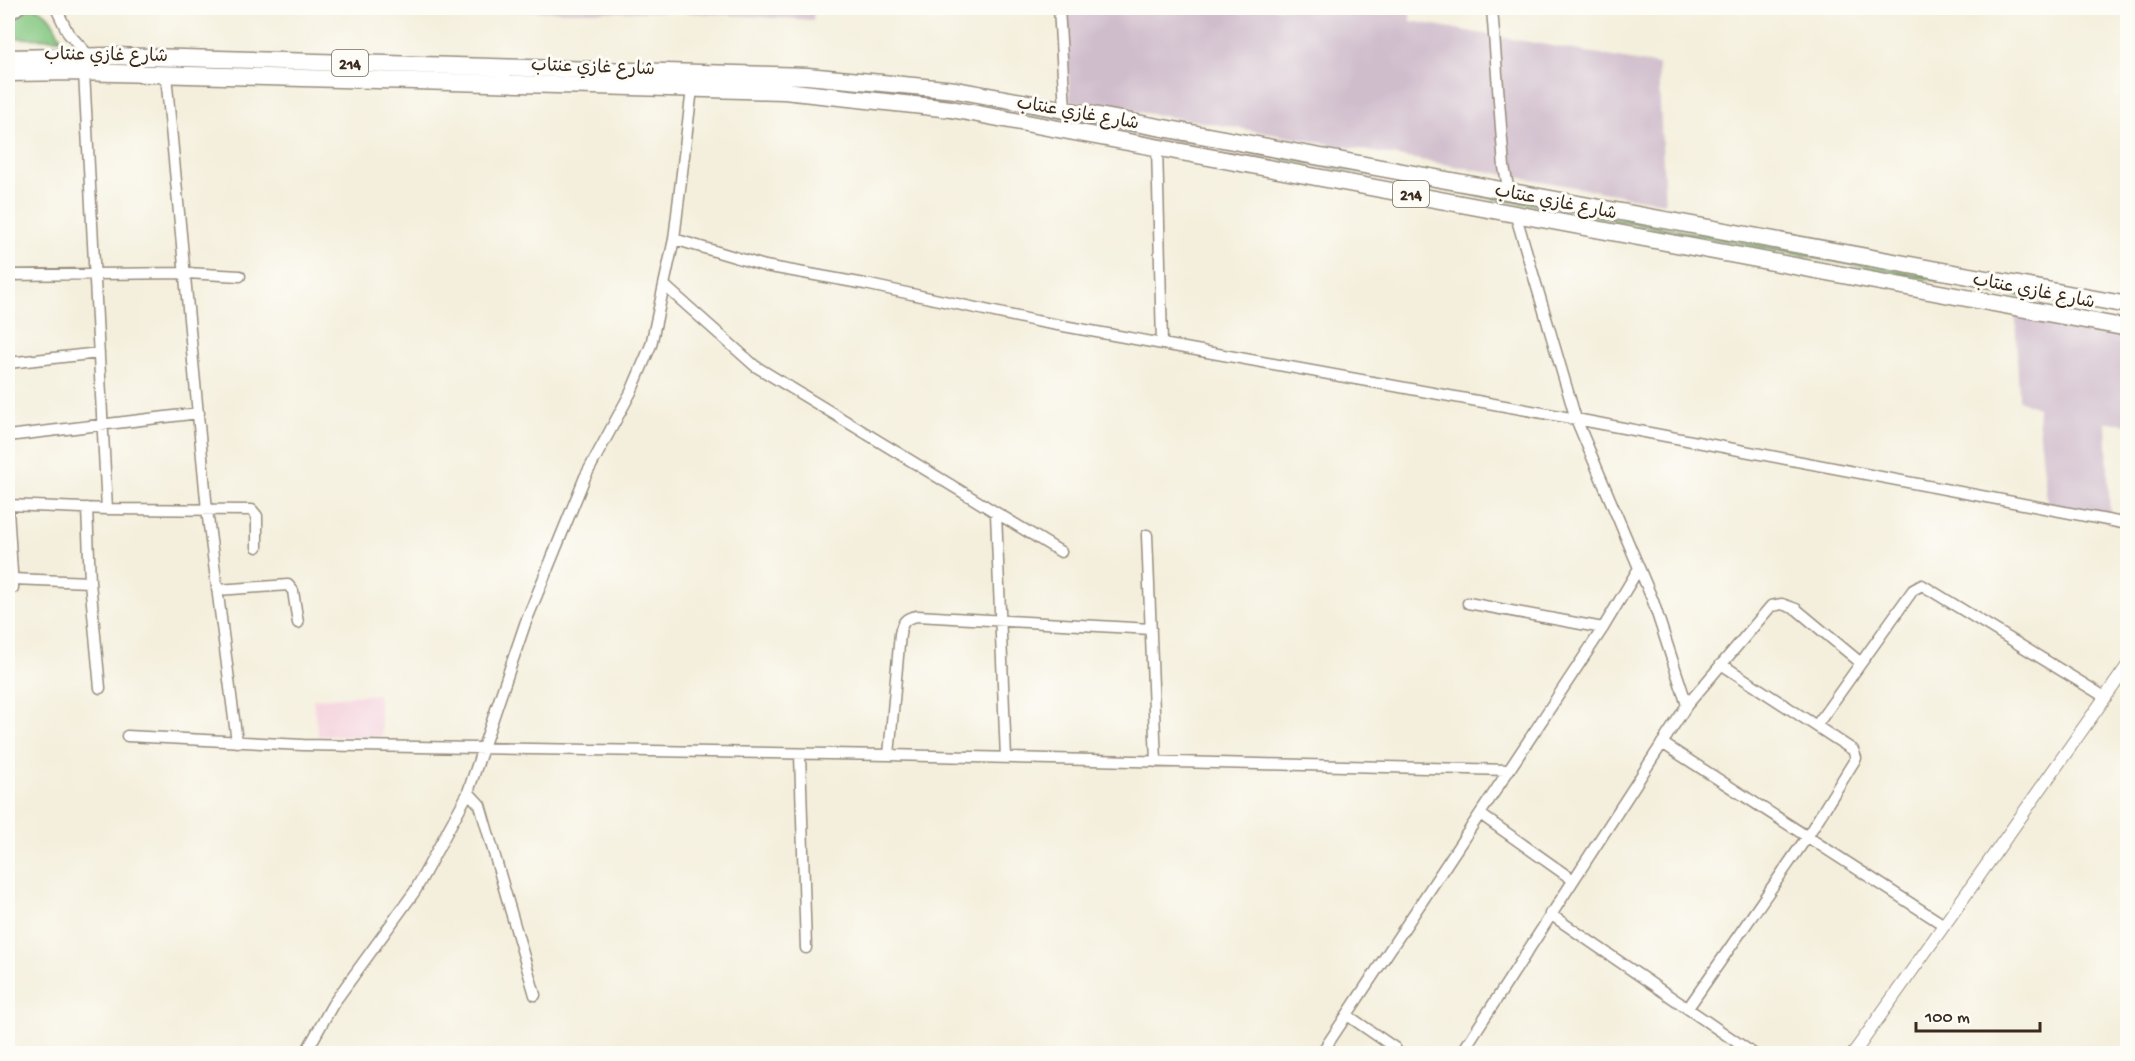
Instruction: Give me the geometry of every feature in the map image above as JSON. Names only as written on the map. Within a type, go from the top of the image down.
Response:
[{"type":"highway","name":"214","points":[[8,58],[90,57],[393,72],[807,76],[956,90],[2127,305]]},
{"type":"highway","name":"شارع غازي عنتاب","points":[[8,73],[84,72],[166,75],[393,72],[784,91],[951,109],[2127,328]]},
{"type":"street","points":[[8,16],[19,8]]},
{"type":"street","points":[[56,8],[68,33],[90,57]]},
{"type":"street","points":[[1059,8],[1065,109]]},
{"type":"street","points":[[1492,8],[1504,167],[1509,191]]},
{"type":"street","points":[[84,72],[107,509]]},
{"type":"street","points":[[166,75],[207,510],[237,742]]},
{"type":"street","points":[[305,1053],[333,1004],[416,891],[468,792],[525,624],[585,477],[631,392],[651,345],[674,239],[692,88]]},
{"type":"street","points":[[1157,146],[1162,344]]},
{"type":"street","points":[[1515,213],[1576,419],[1653,601],[1687,705]]},
{"type":"street","points":[[674,239],[765,266],[865,284],[1036,321],[1576,419],[2127,524]]},
{"type":"street","points":[[8,275],[186,273],[240,276]]},
{"type":"street","points":[[664,285],[755,366],[1061,552]]},
{"type":"street","points":[[8,363],[99,353]]},
{"type":"street","points":[[8,435],[199,413]]},
{"type":"street","points":[[8,505],[107,509],[252,510],[257,516],[257,547]]},
{"type":"street","points":[[87,508],[90,582],[100,688]]},
{"type":"street","points":[[8,510],[12,584],[90,582]]},
{"type":"street","points":[[996,513],[1006,758]]},
{"type":"street","points":[[1147,535],[1156,762]]},
{"type":"street","points":[[1321,1053],[1603,628],[1639,568]]},
{"type":"street","points":[[218,590],[288,585],[293,591],[298,623]]},
{"type":"street","points":[[1816,726],[1913,590],[1922,585],[2105,697]]},
{"type":"street","points":[[1468,603],[1603,628]]},
{"type":"street","points":[[1461,1053],[1687,705],[1771,606],[1782,604],[1796,609],[1861,663]]},
{"type":"street","points":[[890,755],[902,623],[907,618],[916,616],[1150,629]]},
{"type":"street","points":[[1688,1008],[1807,837],[1856,758],[1853,750],[1721,664]]},
{"type":"street","points":[[1853,1053],[2127,665]]},
{"type":"street","points":[[127,736],[303,746],[890,755],[1509,770]]},
{"type":"street","points":[[1662,743],[1944,925]]},
{"type":"street","points":[[800,754],[806,948]]},
{"type":"street","points":[[468,792],[480,805],[534,995]]},
{"type":"street","points":[[1480,814],[1573,880]]},
{"type":"street","points":[[1550,914],[1754,1053]]},
{"type":"street","points":[[1347,1016],[1399,1053]]},
{"type":"shaded area","points":[[56,8],[814,8],[813,20],[678,12]]},
{"type":"shaded area","points":[[1065,8],[1410,8],[1411,21],[1658,65],[1665,203],[1070,101]]},
{"type":"shaded area","points":[[2015,314],[2127,332],[2127,424],[2106,422],[2110,521],[2048,509],[2037,408],[2019,400]]},
{"type":"shaded area","points":[[378,694],[382,736],[318,736],[313,699]]},
{"type":"green space","points":[[29,8],[36,8],[46,13],[61,39],[8,38],[8,24]]},
{"type":"green space","points":[[677,77],[923,90],[2127,312],[2127,316],[918,93]]}]
